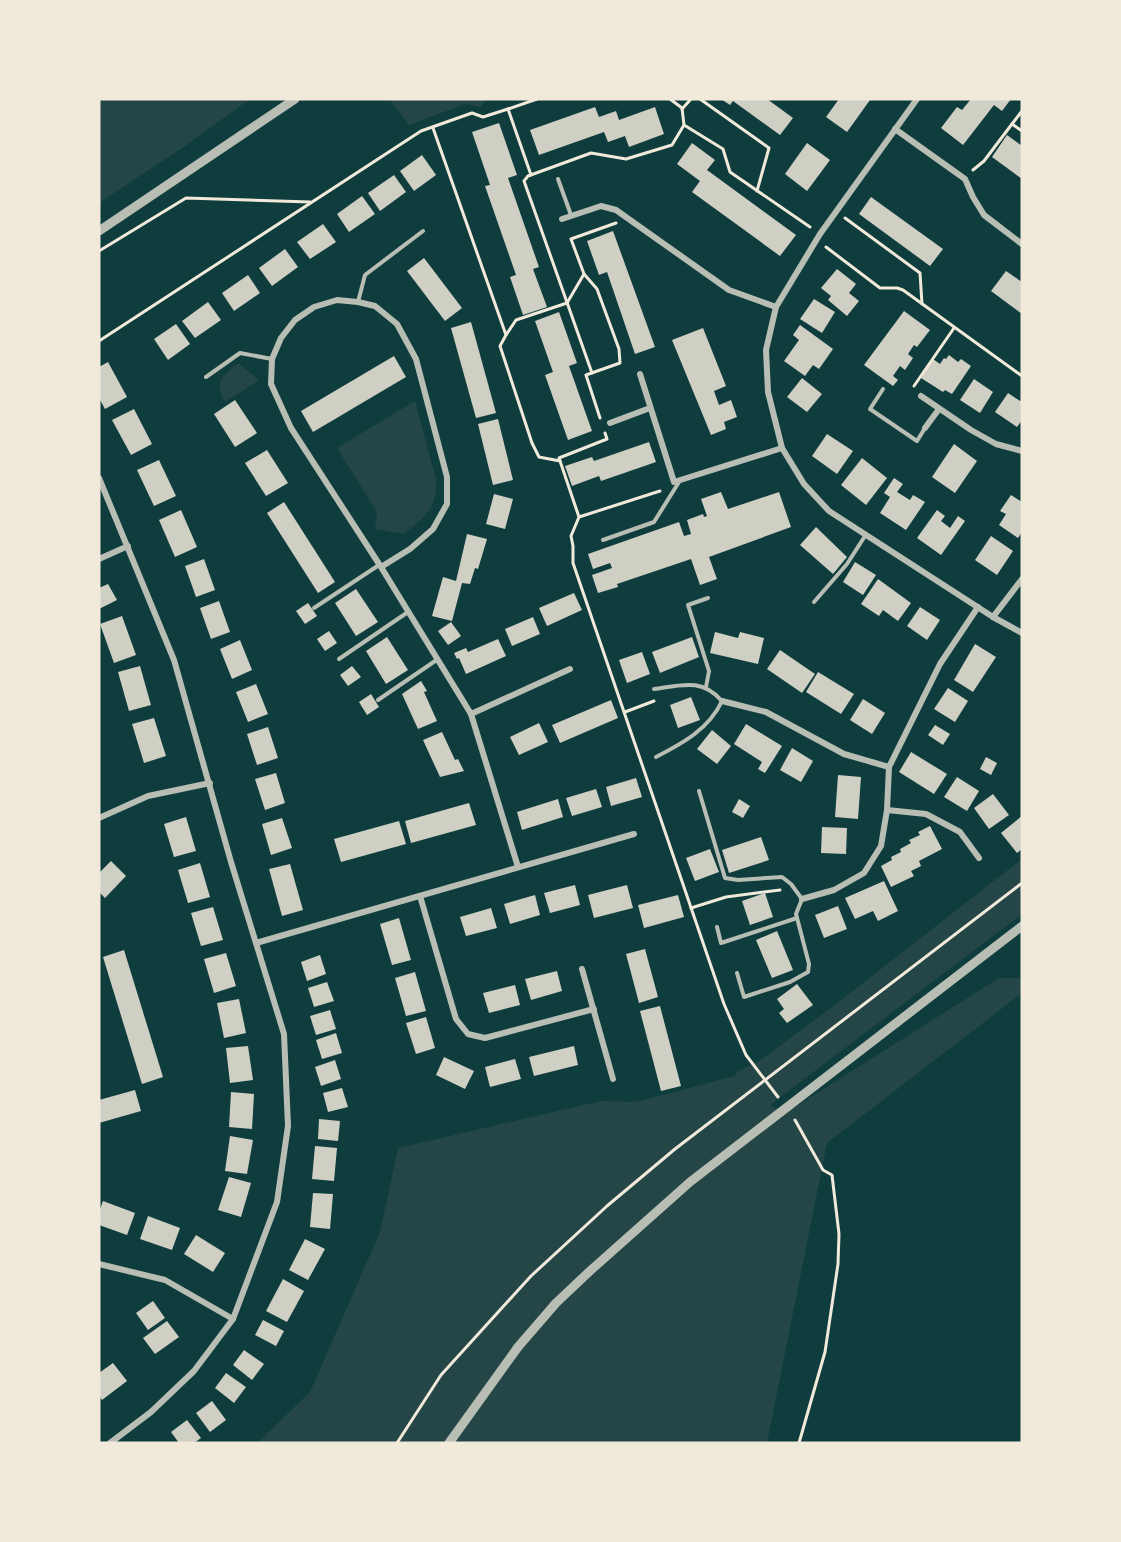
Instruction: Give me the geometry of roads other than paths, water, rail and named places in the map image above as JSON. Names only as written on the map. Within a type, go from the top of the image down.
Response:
[{"type":"street","points":[[99,231],[295,99]]},
{"type":"street","points":[[917,99],[818,237],[776,307],[766,350],[768,392],[782,448],[804,484],[829,511],[993,617],[1022,633]]},
{"type":"street","points":[[895,129],[965,179],[984,215],[1022,244]]},
{"type":"street","points":[[562,219],[601,206],[616,210],[729,290],[776,307]]},
{"type":"street","points":[[380,566],[410,549],[433,529],[447,504],[447,477],[416,359],[397,324],[375,306],[338,300],[314,307],[295,320],[281,338],[272,359],[271,384],[291,428],[380,566],[471,714],[518,867]]},
{"type":"street","points":[[640,374],[676,482],[782,448]]},
{"type":"street","points":[[921,396],[996,444],[1022,450]]},
{"type":"street","points":[[610,423],[650,408]]},
{"type":"street","points":[[925,428],[939,409]]},
{"type":"street","points":[[99,478],[174,660],[231,862],[284,1034],[288,1126],[277,1202],[233,1319],[194,1371],[151,1412],[110,1443]]},
{"type":"street","points":[[99,559],[128,546]]},
{"type":"street","points":[[993,617],[1022,579]]},
{"type":"street","points":[[802,899],[834,890],[864,873],[881,846],[887,810],[889,767],[940,664],[978,607]]},
{"type":"street","points":[[471,714],[570,669]]},
{"type":"street","points":[[722,701],[766,712],[843,754],[889,767]]},
{"type":"street","points":[[99,818],[148,796],[210,783]]},
{"type":"street","points":[[887,810],[926,814],[960,832],[980,858]]},
{"type":"street","points":[[256,942],[634,834]]},
{"type":"street","points":[[420,896],[456,1019],[468,1034],[485,1038],[594,1009]]},
{"type":"street","points":[[449,1443],[518,1347],[556,1303],[591,1269],[690,1182],[1022,926]]},
{"type":"street","points":[[582,969],[613,1079]]},
{"type":"street","points":[[99,1264],[165,1280],[233,1319]]},
{"type":"lane","points":[[558,179],[571,216]]},
{"type":"lane","points":[[358,302],[365,275],[423,231]]},
{"type":"lane","points":[[206,377],[240,353],[272,359]]},
{"type":"lane","points":[[884,389],[870,409],[917,441],[925,428]]},
{"type":"lane","points":[[603,540],[654,522],[676,482]]},
{"type":"lane","points":[[814,602],[847,564],[866,536]]},
{"type":"lane","points":[[314,608],[380,566]]},
{"type":"lane","points":[[705,687],[709,671],[688,605],[708,598]]},
{"type":"lane","points":[[339,658],[408,612]]},
{"type":"lane","points":[[378,700],[438,659]]},
{"type":"lane","points":[[654,689],[689,684],[702,685],[722,701],[710,720],[697,733],[656,757]]},
{"type":"lane","points":[[699,791],[724,878],[738,880],[782,877],[802,899],[796,914],[809,964],[808,972],[790,982],[744,997],[737,973]]},
{"type":"lane","points":[[717,927],[721,942],[797,918]]}]
